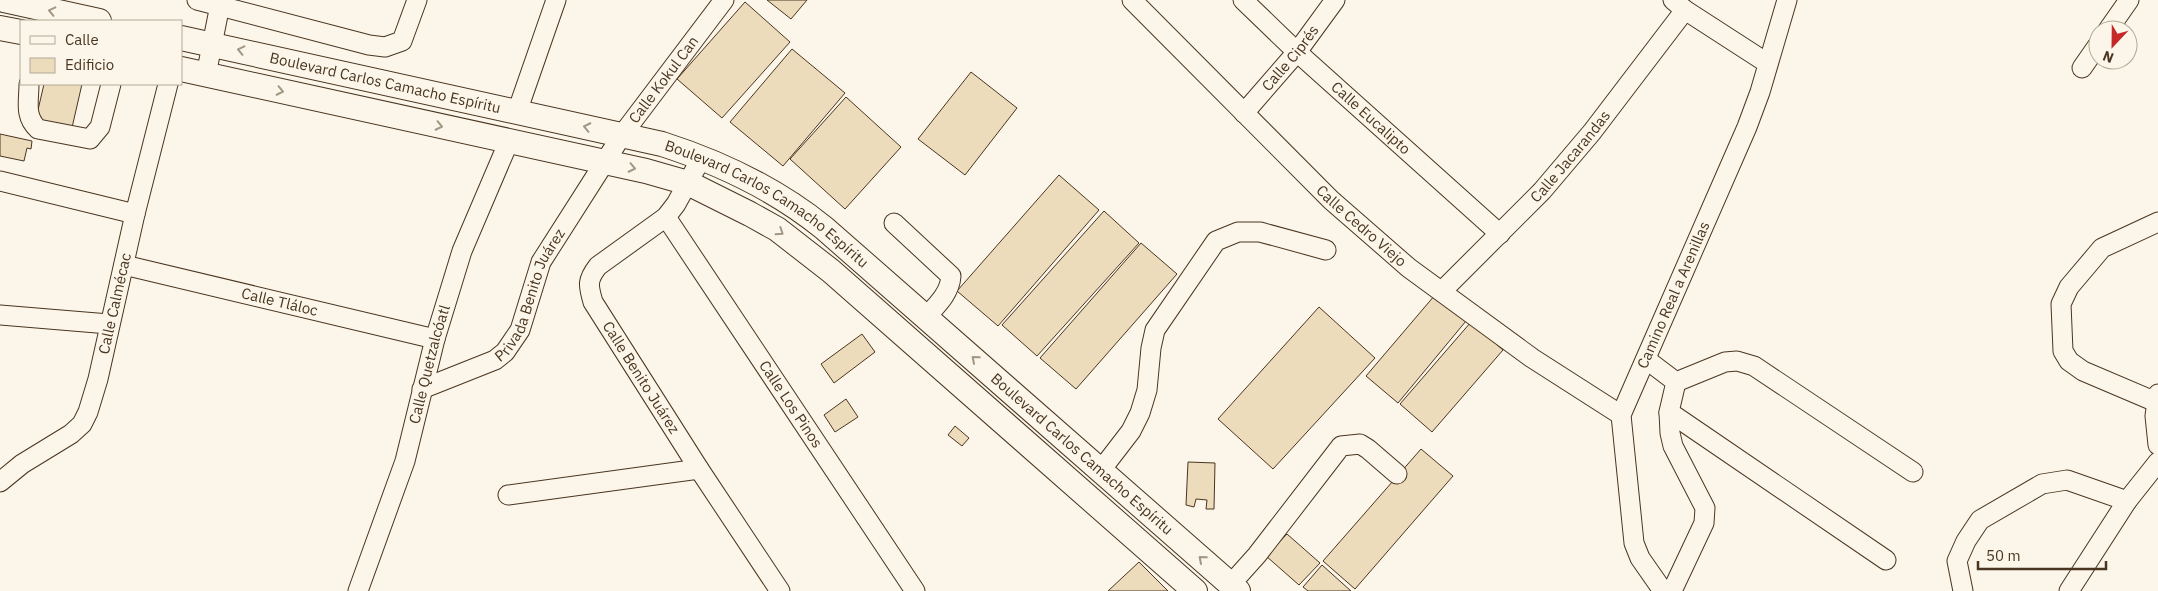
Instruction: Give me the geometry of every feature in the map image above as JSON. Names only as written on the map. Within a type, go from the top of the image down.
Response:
[{"type":"main road","points":[[4,0],[94,20]]},
{"type":"main road","points":[[0,28],[20,32]]},
{"type":"main road","name":"Boulevard Carlos Camacho Espíritu","points":[[182,38],[662,144],[702,157],[753,181],[802,210],[926,316],[1235,588]]},
{"type":"main road","name":"Boulevard Carlos Camacho Espíritu","points":[[182,69],[646,171],[688,183],[776,229],[824,265],[1195,591]]},
{"type":"street","points":[[197,0],[220,2],[369,46],[385,47],[402,41],[417,0]]},
{"type":"street","points":[[517,112],[556,0]]},
{"type":"street","name":"Calle Kokul Can","points":[[606,163],[622,135],[724,0]]},
{"type":"street","name":"Calle Cedro Viejo","points":[[1132,0],[1331,200],[1410,268],[1532,358],[1621,415]]},
{"type":"street","name":"Calle Eucalipto","points":[[1243,0],[1297,52],[1500,234]]},
{"type":"street","name":"Calle Ciprés","points":[[1244,113],[1297,52],[1335,0]]},
{"type":"street","name":"Camino Real a Arenillas","points":[[1621,415],[1647,360],[1747,127],[1787,0]]},
{"type":"street","points":[[2115,20],[2129,0]]},
{"type":"street","points":[[206,75],[220,2]]},
{"type":"street","points":[[1679,5],[1767,64]]},
{"type":"street","name":"Calle Jacarandas","points":[[1442,291],[1542,191],[1592,132],[1679,5]]},
{"type":"street","points":[[2082,68],[2088,59]]},
{"type":"street","points":[[29,85],[28,115],[38,129],[90,139],[100,127],[111,85]]},
{"type":"street","name":"Calle Calmécac","points":[[0,482],[22,464],[71,434],[82,424],[94,394],[135,214],[168,85]]},
{"type":"street","name":"Calle Quetzalcóatl","points":[[358,591],[396,490],[435,339],[462,251],[509,141]]},
{"type":"street","name":"Calle Benito Juárez","points":[[702,157],[676,204],[666,217],[598,266],[590,276],[589,283],[593,302],[699,469],[780,591]]},
{"type":"street","name":"Privada Benito Juárez","points":[[422,389],[495,360],[505,352],[520,330],[541,262],[606,163]]},
{"type":"street","points":[[0,182],[135,214]]},
{"type":"street","name":"Calle Los Pinos","points":[[666,217],[915,591]]},
{"type":"street","points":[[2158,222],[2102,248],[2069,287],[2061,304],[2063,351],[2069,361],[2083,371],[2157,398],[2158,445]]},
{"type":"street","points":[[894,223],[951,276],[950,284],[941,301],[926,316]]},
{"type":"street","points":[[1101,470],[1131,431],[1140,413],[1146,390],[1155,330],[1216,241],[1238,232],[1260,232],[1326,250]]},
{"type":"street","name":"Calle Tláloc","points":[[124,265],[435,339]]},
{"type":"street","points":[[0,315],[110,324]]},
{"type":"street","points":[[1647,360],[1676,382]]},
{"type":"street","points":[[1676,382],[1725,362],[1737,361],[1754,366],[1913,472]]},
{"type":"street","points":[[1672,591],[1704,523],[1705,508],[1673,446],[1670,434],[1669,412],[1676,382]]},
{"type":"street","points":[[1669,412],[1886,560]]},
{"type":"street","points":[[1621,415],[1634,543],[1640,558],[1663,591]]},
{"type":"street","points":[[1235,588],[1257,555],[1341,446],[1360,444],[1397,474]]},
{"type":"street","points":[[2069,591],[2126,501],[2158,462]]},
{"type":"street","points":[[508,495],[699,469]]},
{"type":"street","points":[[1963,591],[1958,561],[1966,541],[1980,520],[2042,484],[2067,480],[2126,501]]},
{"type":"building","points":[[767,0],[807,0],[791,19]]},
{"type":"building","points":[[745,2],[790,42],[722,118],[677,79]]},
{"type":"building","points":[[792,49],[845,93],[783,166],[730,122]]},
{"type":"building","points":[[971,72],[1017,108],[965,175],[918,139]]},
{"type":"building","points":[[44,85],[82,85],[71,132],[35,123]]},
{"type":"building","points":[[846,97],[901,147],[845,209],[790,159]]},
{"type":"building","points":[[0,134],[32,141],[31,149],[27,148],[24,161],[0,156]]},
{"type":"building","points":[[1059,175],[1099,210],[998,326],[957,291]]},
{"type":"building","points":[[1104,211],[1139,243],[1037,356],[1002,325]]},
{"type":"building","points":[[1141,243],[1177,274],[1076,389],[1040,358]]},
{"type":"building","points":[[1435,295],[1466,321],[1398,403],[1366,376]]},
{"type":"building","points":[[1319,307],[1375,358],[1273,469],[1218,419]]},
{"type":"building","points":[[1471,322],[1503,350],[1432,432],[1400,404]]},
{"type":"building","points":[[862,334],[875,352],[834,383],[821,364]]},
{"type":"building","points":[[846,399],[858,417],[835,432],[824,415]]},
{"type":"building","points":[[955,426],[969,438],[962,446],[948,435]]},
{"type":"building","points":[[1421,449],[1453,476],[1355,589],[1323,561]]},
{"type":"building","points":[[1188,462],[1215,463],[1214,509],[1206,509],[1207,500],[1196,499],[1194,507],[1186,505]]},
{"type":"building","points":[[1287,534],[1320,563],[1299,585],[1266,556]]},
{"type":"building","points":[[1139,562],[1168,591],[1108,591]]},
{"type":"building","points":[[1322,565],[1351,591],[1308,591],[1303,587]]}]
